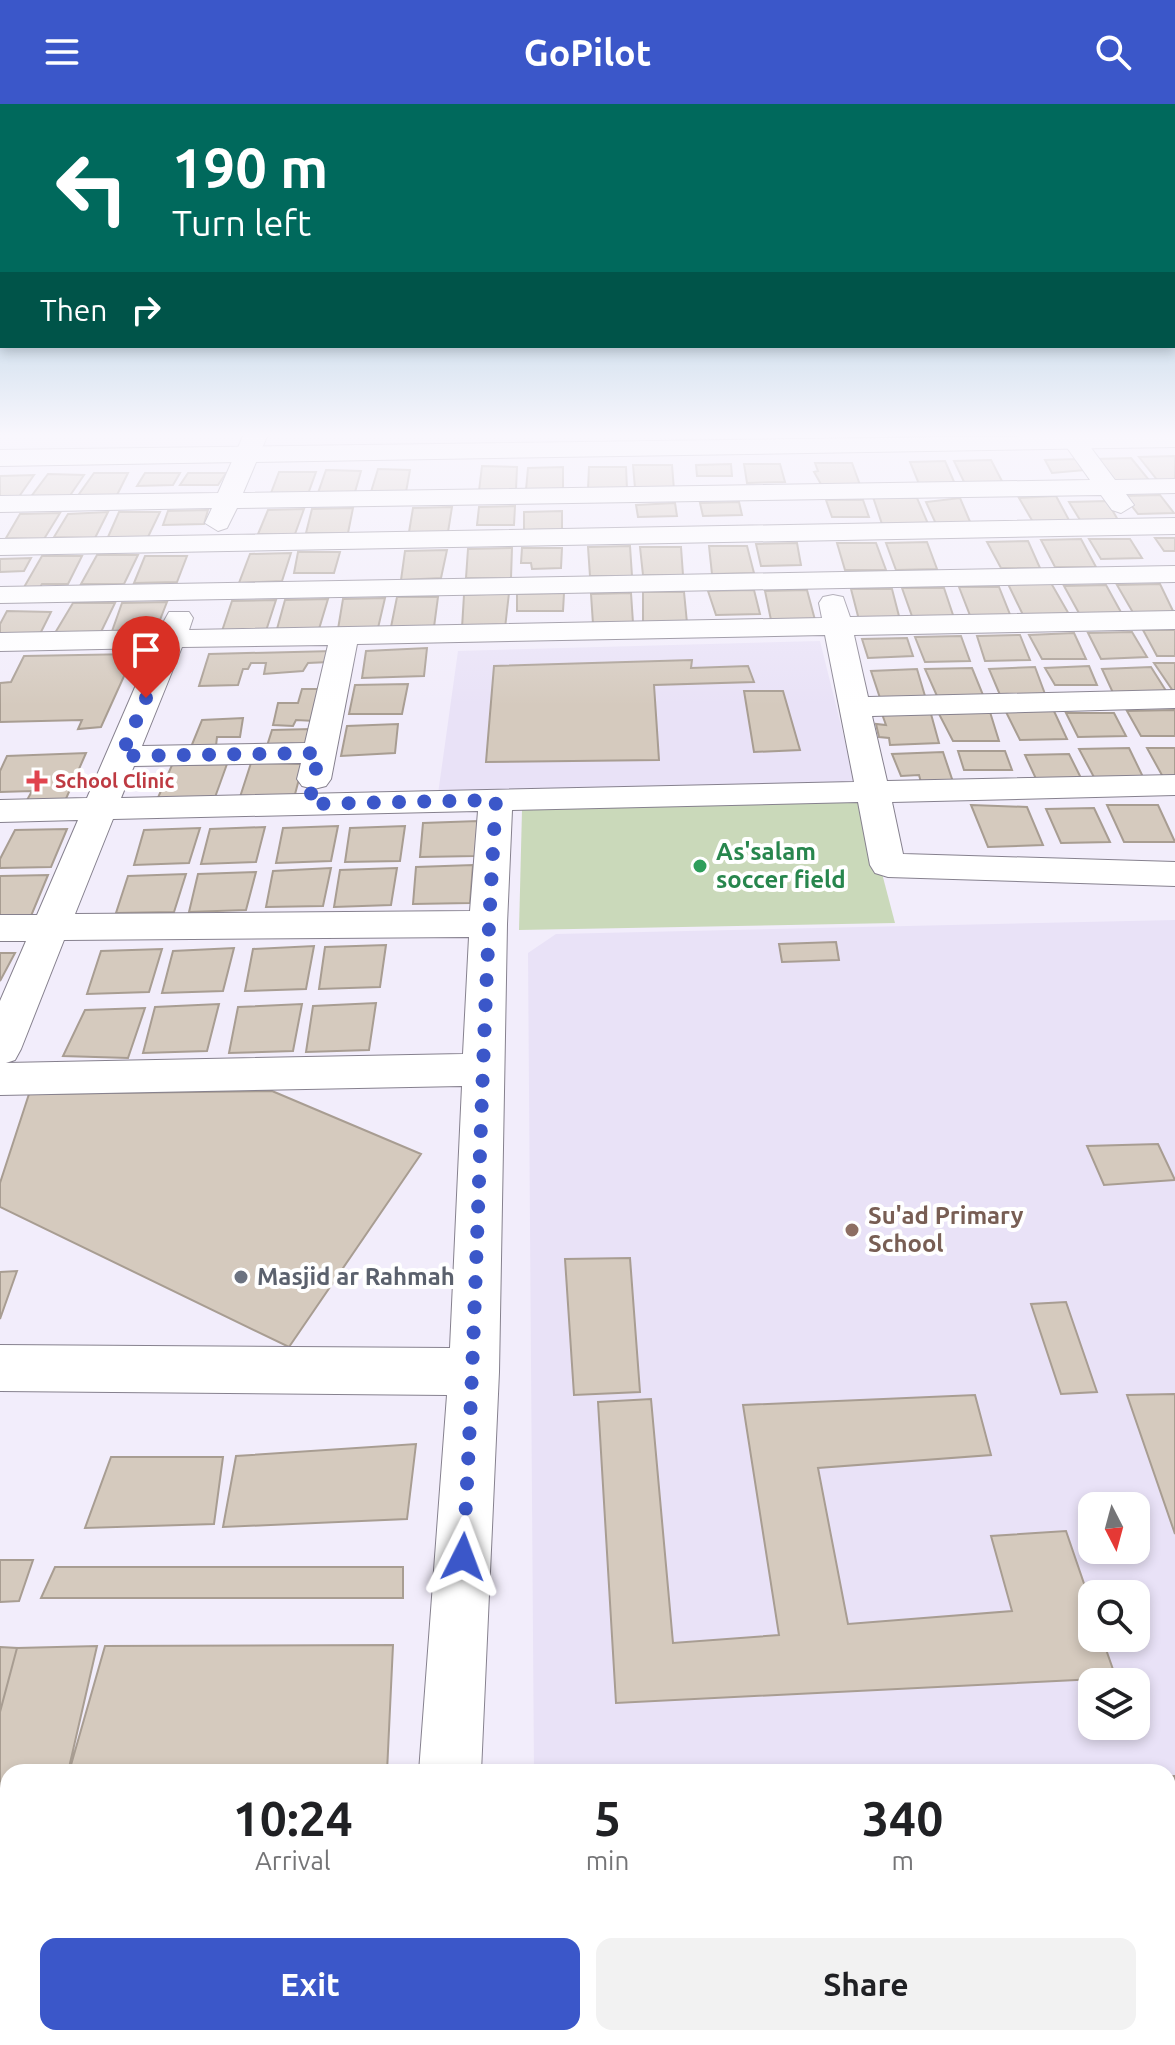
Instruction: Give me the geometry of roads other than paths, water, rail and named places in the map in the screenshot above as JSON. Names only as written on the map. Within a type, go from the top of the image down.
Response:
[{"type":"street","points":[[0,1049],[218,525]]},
{"type":"street","points":[[812,525],[829,581],[888,865],[1175,874]]},
{"type":"street","points":[[1135,525],[1173,576]]},
{"type":"street","points":[[0,547],[1175,526]]},
{"type":"street","points":[[0,595],[1173,576]]},
{"type":"street","points":[[0,642],[1175,620]]},
{"type":"street","points":[[309,804],[344,636]]},
{"type":"street","points":[[855,707],[1175,699]]},
{"type":"street","points":[[121,756],[319,753]]},
{"type":"street","points":[[0,811],[1175,785]]},
{"type":"street","points":[[450,1764],[474,1372],[486,1070],[488,924],[496,800]]},
{"type":"street","points":[[0,928],[488,924]]},
{"type":"street","points":[[0,1079],[486,1070]]},
{"type":"street","points":[[0,1368],[474,1372]]},
{"type":"place","name":"School Clinic","points":[[37,781]]},
{"type":"place","name":"As'salam soccer field","points":[[700,866]]},
{"type":"place","name":"Su'ad Primary School","points":[[852,1230]]},
{"type":"place","name":"Masjid ar Rahmah","points":[[241,1277]]}]
